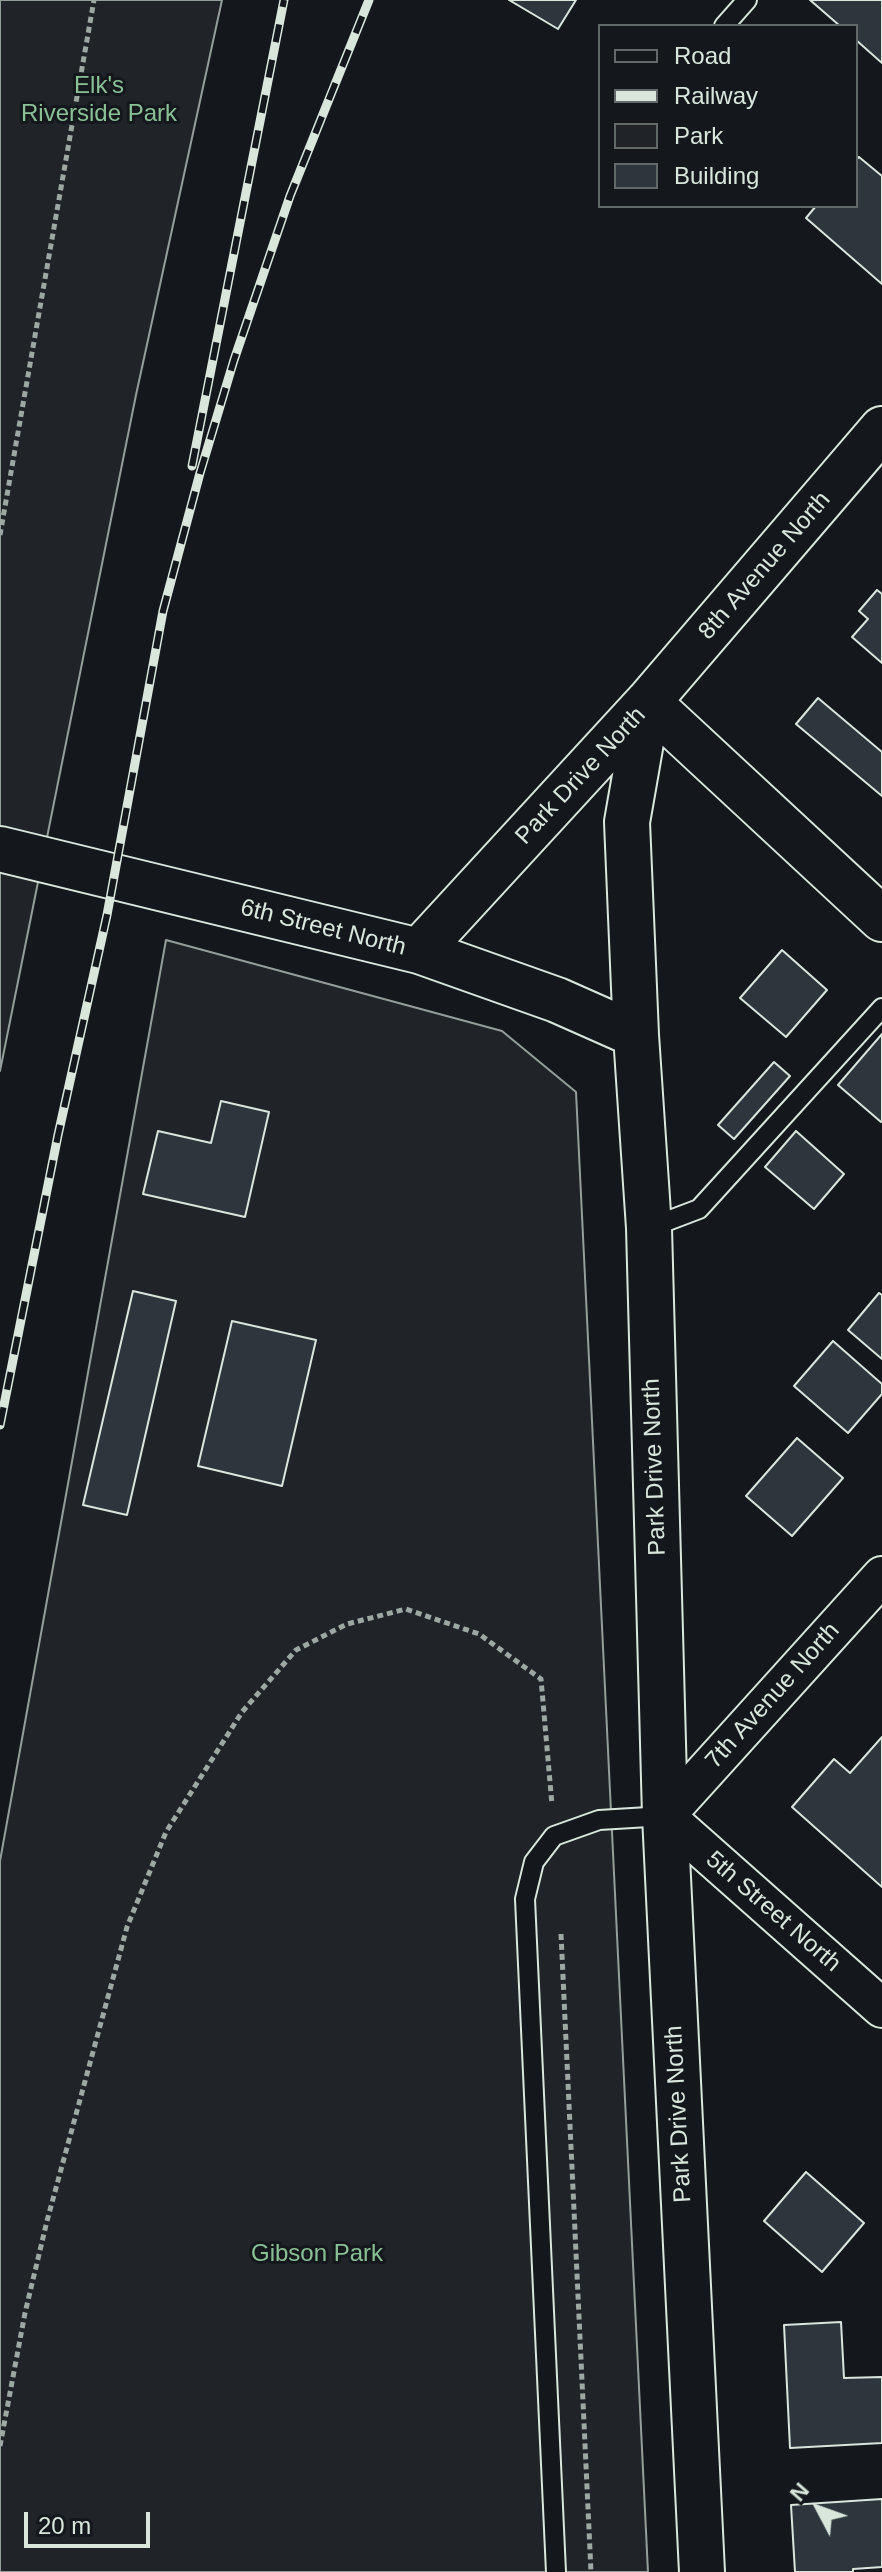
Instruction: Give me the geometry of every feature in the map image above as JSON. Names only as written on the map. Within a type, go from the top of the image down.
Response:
[{"type":"street","name":"8th Avenue North","points":[[648,702],[882,429]]},
{"type":"street","points":[[648,702],[882,919]]},
{"type":"street","name":"Park Drive North","points":[[419,951],[648,702]]},
{"type":"street","name":"Park Drive North","points":[[648,702],[627,822],[636,1035],[649,1228],[665,1816],[702,2572]]},
{"type":"street","name":"6th Street North","points":[[0,849],[419,951],[557,1000],[636,1035]]},
{"type":"street","name":"7th Avenue North","points":[[665,1816],[882,1576]]},
{"type":"street","name":"5th Street North","points":[[665,1816],[882,2008]]},
{"type":"lane","points":[[726,24],[747,0]]},
{"type":"lane","points":[[649,1228],[699,1209],[882,1008]]},
{"type":"lane","points":[[556,2572],[525,1899],[534,1862],[554,1836],[599,1820],[665,1816]]},
{"type":"path","points":[[0,535],[94,0]]},
{"type":"path","points":[[0,2446],[25,2313],[47,2221],[127,1927],[166,1832],[242,1712],[296,1650],[347,1624],[406,1609],[479,1634],[541,1679],[554,1836]]},
{"type":"path","points":[[560,1921],[591,2572]]},
{"type":"green space","name":"Elk's Riverside Park","points":[[0,0],[222,0],[136,395],[0,1071]]},
{"type":"green space","name":"Gibson Park","points":[[166,940],[502,1031],[576,1092],[648,2572],[0,2572],[0,1861]]},
{"type":"building","points":[[509,0],[576,0],[558,29]]},
{"type":"building","points":[[810,0],[882,0],[882,63],[858,42],[858,24],[838,24]]},
{"type":"building","points":[[858,158],[882,176],[882,284],[806,218],[814,208],[858,208]]},
{"type":"building","points":[[877,590],[882,594],[882,663],[852,637],[868,619],[859,611]]},
{"type":"building","points":[[818,698],[882,752],[882,796],[796,724]]},
{"type":"building","points":[[782,950],[827,990],[786,1037],[740,998]]},
{"type":"building","points":[[882,1034],[882,1121],[881,1122],[838,1085]]},
{"type":"building","points":[[774,1062],[790,1076],[734,1139],[718,1125]]},
{"type":"building","points":[[221,1101],[269,1112],[245,1217],[143,1194],[158,1131],[211,1143]]},
{"type":"building","points":[[796,1131],[844,1174],[814,1209],[765,1167]]},
{"type":"building","points":[[133,1291],[176,1301],[127,1515],[83,1505]]},
{"type":"building","points":[[879,1293],[882,1295],[882,1359],[848,1330]]},
{"type":"building","points":[[232,1321],[316,1340],[282,1486],[198,1466]]},
{"type":"building","points":[[833,1341],[882,1384],[882,1394],[848,1433],[794,1386]]},
{"type":"building","points":[[797,1438],[843,1478],[792,1536],[746,1496]]},
{"type":"building","points":[[882,1737],[882,1887],[792,1807],[834,1759],[850,1773]]},
{"type":"building","points":[[806,2172],[864,2223],[822,2272],[764,2221]]},
{"type":"building","points":[[841,2322],[844,2378],[882,2377],[882,2443],[790,2448],[784,2325]]},
{"type":"building","points":[[882,2499],[882,2567],[853,2569],[853,2572],[795,2572],[791,2505]]},
{"type":"railway","points":[[192,466],[284,0]]},
{"type":"railway","points":[[0,1425],[58,1135],[107,915],[163,611],[234,360],[290,196],[369,0]]}]
